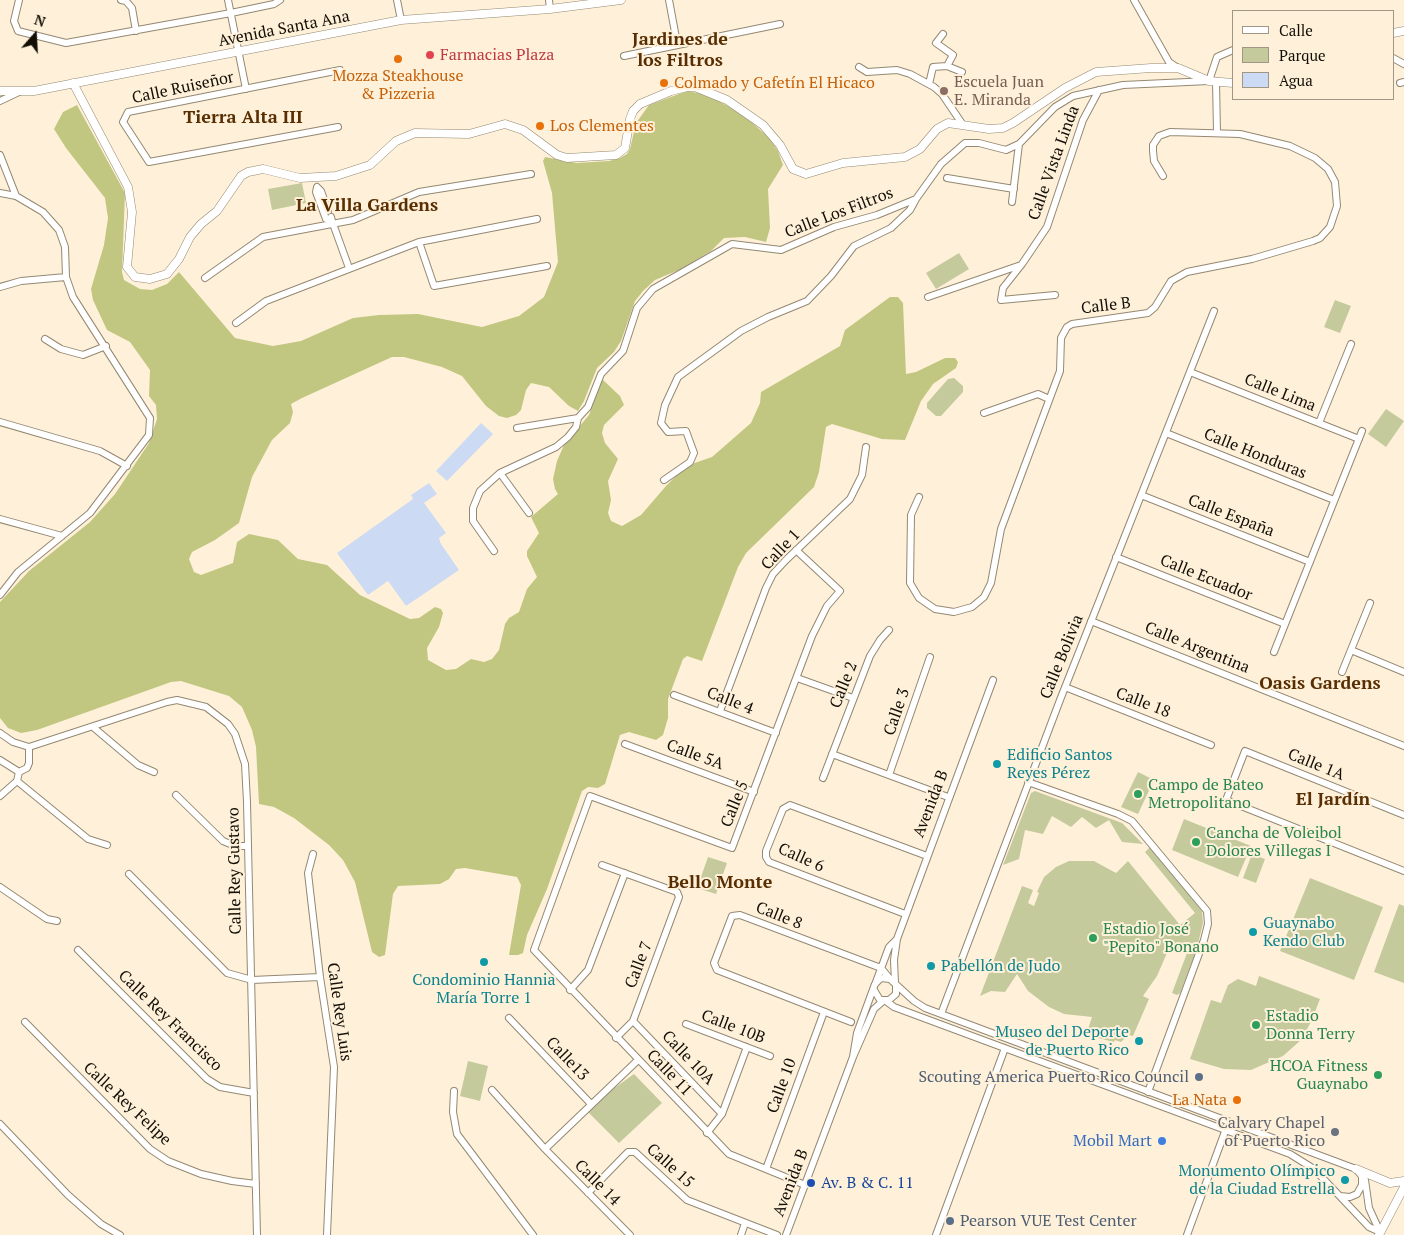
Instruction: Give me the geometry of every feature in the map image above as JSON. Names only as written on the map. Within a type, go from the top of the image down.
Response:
[{"type":"street","points":[[19,0],[14,21],[18,31],[66,43],[231,13],[274,4],[280,0]]},
{"type":"street","points":[[121,0],[126,1],[132,8],[136,31]]},
{"type":"street","points":[[228,0],[246,89]]},
{"type":"street","points":[[397,0],[401,20]]},
{"type":"street","points":[[549,0],[550,9]]},
{"type":"street","name":"Avenida Santa Ana","points":[[0,92],[34,91],[401,20],[550,9],[621,0]]},
{"type":"street","points":[[669,0],[678,43]]},
{"type":"street","points":[[1134,0],[1169,62],[1178,68],[1212,81]]},
{"type":"street","points":[[624,56],[678,43],[780,24]]},
{"type":"street","points":[[943,34],[936,43],[952,55],[946,66]]},
{"type":"street","points":[[1217,133],[1212,81],[1217,57],[1232,50]]},
{"type":"street","points":[[929,84],[934,67],[946,66],[962,72]]},
{"type":"street","points":[[859,67],[867,72],[897,70],[929,84],[942,94],[962,125]]},
{"type":"street","points":[[74,83],[128,187],[132,212],[127,267],[135,277],[150,279],[167,274],[179,259],[190,237],[201,224],[217,211],[241,176],[248,172],[263,169],[300,178],[336,176],[370,165],[407,135],[469,134],[505,124],[522,130],[557,155],[567,158],[616,155],[625,148],[630,119],[640,104],[687,87],[706,90],[742,109],[763,125],[774,138],[793,169],[806,174],[843,163],[906,157],[920,149],[942,125],[948,123],[989,129],[1003,128],[1013,124],[1064,88],[1096,72],[1178,68]]},
{"type":"street","name":"Calle Ruiseñor","points":[[338,127],[149,162],[124,122],[128,112],[340,70]]},
{"type":"street","points":[[1012,202],[1019,144],[1062,102],[1099,90],[1148,82],[1212,81],[1232,83]]},
{"type":"street","name":"Calle Vista Linda","points":[[1055,295],[1001,300],[1003,288],[1047,227],[1083,120],[1099,90]]},
{"type":"street","points":[[0,101],[20,92]]},
{"type":"street","name":"Calle B","points":[[919,497],[911,515],[910,583],[919,598],[935,609],[954,612],[972,607],[984,597],[992,583],[1000,530],[1060,371],[1061,338],[1067,327],[1072,324],[1148,313],[1155,307],[1172,281],[1177,277],[1198,269],[1230,265],[1297,248],[1320,238],[1330,227],[1338,206],[1337,189],[1323,164],[1304,151],[1269,140],[1240,134],[1170,132],[1159,136],[1155,140],[1153,151],[1154,161],[1162,176]]},
{"type":"street","name":"Calle Los Filtros","points":[[494,551],[473,521],[472,514],[480,491],[500,473],[556,447],[576,427],[578,418],[588,407],[601,374],[623,351],[638,308],[653,289],[732,244],[781,250],[834,227],[877,214],[916,199],[941,164],[965,143],[979,143],[1001,150],[1019,144]]},
{"type":"street","points":[[0,154],[16,196]]},
{"type":"street","points":[[318,187],[316,192],[326,219],[352,220],[419,192],[531,174]]},
{"type":"street","points":[[315,178],[318,187],[322,191],[350,268]]},
{"type":"street","points":[[947,178],[1014,189]]},
{"type":"street","points":[[0,193],[16,196],[43,212],[59,230],[65,247],[66,278],[73,297],[106,346],[150,418],[149,435],[90,513],[18,572],[0,595]]},
{"type":"street","points":[[664,480],[690,462],[694,453],[686,431],[668,432],[661,423],[665,405],[678,377],[741,332],[768,317],[807,301],[832,276],[854,246],[891,228],[910,210],[916,199]]},
{"type":"street","points":[[205,278],[263,237],[331,218]]},
{"type":"street","points":[[236,323],[266,301],[419,242],[537,218]]},
{"type":"street","points":[[419,242],[434,286],[547,266]]},
{"type":"street","points":[[928,297],[1022,264]]},
{"type":"street","points":[[0,287],[21,281],[66,278]]},
{"type":"street","name":"Calle Bolivia","points":[[941,1014],[1028,782],[1214,311]]},
{"type":"street","points":[[45,339],[61,349],[83,355],[106,346]]},
{"type":"street","points":[[1319,423],[1351,344]]},
{"type":"street","name":"Calle Lima","points":[[1190,372],[1359,439]]},
{"type":"street","points":[[984,414],[1038,394],[1049,399]]},
{"type":"street","points":[[517,428],[578,418]]},
{"type":"street","points":[[0,422],[100,450],[127,466]]},
{"type":"street","points":[[1274,652],[1362,431]]},
{"type":"street","name":"Calle Honduras","points":[[1166,433],[1334,500]]},
{"type":"street","name":"Calle 1","points":[[720,711],[773,574],[850,499],[862,475],[866,447]]},
{"type":"street","points":[[500,473],[529,513]]},
{"type":"street","name":"Calle España","points":[[1141,495],[1310,562]]},
{"type":"street","points":[[0,519],[62,536]]},
{"type":"street","name":"Calle 5","points":[[534,950],[590,796],[732,848],[822,614],[840,591],[796,550]]},
{"type":"street","name":"Calle Ecuador","points":[[1116,557],[1285,624]]},
{"type":"street","points":[[1342,672],[1370,603]]},
{"type":"street","name":"Calle Argentina","points":[[1091,621],[1404,746]]},
{"type":"street","name":"Calle 2","points":[[823,778],[874,647],[890,630]]},
{"type":"street","points":[[1350,650],[1404,672]]},
{"type":"street","name":"Calle 3","points":[[889,775],[930,657]]},
{"type":"street","points":[[797,678],[853,698]]},
{"type":"street","name":"Avenida B","points":[[894,982],[897,938],[993,680]]},
{"type":"street","name":"Calle 18","points":[[1065,687],[1211,745]]},
{"type":"street","name":"Calle 4","points":[[674,695],[776,733]]},
{"type":"street","name":"Calle Rey Gustavo","points":[[28,746],[177,700],[196,703],[217,714],[228,724],[243,753],[252,980],[257,1235]]},
{"type":"street","points":[[92,727],[138,765],[154,772]]},
{"type":"street","points":[[0,733],[14,742],[28,746],[30,763],[27,768],[19,772]]},
{"type":"street","name":"Calle 5A","points":[[626,744],[754,792]]},
{"type":"street","name":"Calle 1A","points":[[1404,815],[1245,751],[1226,800],[1404,872]]},
{"type":"street","points":[[832,754],[948,797]]},
{"type":"street","points":[[0,760],[19,772]]},
{"type":"street","points":[[0,796],[17,781],[19,772]]},
{"type":"street","points":[[17,781],[88,838],[108,845]]},
{"type":"street","points":[[1028,782],[1102,808],[1132,821],[1207,911],[1208,924],[1204,940],[1148,1092]]},
{"type":"street","points":[[176,795],[223,841],[235,846],[248,846]]},
{"type":"street","name":"Calle 6","points":[[905,914],[769,862],[766,857],[766,851],[783,809],[790,805],[926,856]]},
{"type":"street","name":"Calle Rey Luis","points":[[313,854],[308,873],[320,977],[334,1067],[327,1235]]},
{"type":"street","points":[[570,990],[588,970],[625,873],[602,865]]},
{"type":"street","name":"Calle 7","points":[[616,1038],[633,1021],[679,897],[677,892],[625,873]]},
{"type":"street","points":[[129,874],[222,969],[233,976],[252,980],[320,977]]},
{"type":"street","points":[[0,887],[47,919],[57,921]]},
{"type":"street","name":"Calle 8","points":[[851,1022],[716,970],[714,962],[732,916],[740,915],[881,968]]},
{"type":"street","name":"Avenida B","points":[[876,982],[889,947],[897,938]]},
{"type":"street","name":"Calle Rey Francisco","points":[[78,950],[207,1079],[220,1087],[254,1093]]},
{"type":"street","name":"Calle 11","points":[[534,950],[570,990],[729,1154],[805,1184]]},
{"type":"street","points":[[881,968],[921,1006],[1390,1183],[1404,1181]]},
{"type":"street","points":[[894,982],[884,978],[876,982],[874,990],[876,996],[894,1007],[1290,1154],[1320,1174],[1369,1227],[1381,1234]]},
{"type":"street","points":[[885,1001],[896,994],[894,982]]},
{"type":"street","name":"Avenida B","points":[[853,1057],[857,1033],[874,990]]},
{"type":"street","name":"Avenida B","points":[[786,1235],[853,1057],[874,1009],[885,1001]]},
{"type":"street","name":"Calle 10","points":[[766,1169],[824,1012]]},
{"type":"street","name":"Calle13","points":[[509,1018],[591,1104]]},
{"type":"street","name":"Calle 10A","points":[[633,1021],[722,1114]]},
{"type":"street","name":"Calle Rey Felipe","points":[[25,1022],[150,1149],[168,1161],[201,1174],[224,1180],[256,1184]]},
{"type":"street","name":"Calle 10B","points":[[686,1024],[770,1056]]},
{"type":"street","name":"Calle 10A","points":[[708,1133],[722,1114],[747,1047]]},
{"type":"street","points":[[936,1235],[1005,1048]]},
{"type":"street","points":[[545,1149],[638,1060]]},
{"type":"street","name":"Calle 14","points":[[492,1090],[545,1149],[630,1235]]},
{"type":"street","points":[[454,1091],[454,1120],[457,1134],[533,1235]]},
{"type":"street","points":[[1187,1235],[1228,1122]]},
{"type":"street","points":[[0,1124],[68,1196],[101,1224],[120,1235]]},
{"type":"street","name":"Calle 15","points":[[588,1193],[623,1157],[632,1151],[638,1153],[681,1196],[777,1235]]},
{"type":"street","points":[[1356,1170],[1366,1183],[1369,1208],[1381,1234]]},
{"type":"street","points":[[1340,1196],[1350,1197],[1357,1194],[1362,1185],[1362,1176]]},
{"type":"street","points":[[1381,1234],[1404,1187]]},
{"type":"street","points":[[741,1235],[745,1223]]},
{"type":"green space","points":[[687,91],[708,95],[745,116],[769,138],[778,151],[783,165],[768,189],[770,228],[766,242],[745,237],[724,238],[711,251],[681,269],[655,280],[635,301],[621,341],[614,352],[597,368],[578,411],[569,406],[549,387],[531,383],[526,390],[521,410],[516,415],[507,418],[499,416],[486,406],[462,376],[442,367],[404,357],[392,357],[291,404],[293,412],[290,423],[272,440],[252,477],[239,523],[215,540],[192,552],[189,559],[194,572],[201,575],[233,563],[237,542],[249,534],[278,540],[298,559],[327,565],[360,595],[410,619],[419,618],[435,607],[441,609],[443,613],[439,627],[427,648],[428,660],[446,670],[456,669],[471,659],[484,662],[492,659],[499,650],[505,624],[509,618],[519,612],[527,589],[537,577],[527,556],[527,551],[539,533],[531,517],[558,494],[553,479],[557,461],[564,445],[589,415],[602,379],[620,396],[624,405],[604,425],[602,433],[605,443],[618,459],[608,481],[611,500],[608,513],[611,521],[622,526],[641,515],[686,466],[712,457],[751,423],[760,403],[761,392],[840,346],[845,330],[890,297],[898,297],[903,303],[906,374],[916,372],[945,358],[955,358],[958,362],[956,368],[933,384],[921,401],[905,440],[882,439],[832,424],[826,427],[819,472],[814,487],[746,553],[738,567],[702,661],[687,656],[683,659],[668,699],[668,718],[663,735],[656,740],[629,732],[620,735],[605,784],[598,788],[588,787],[582,791],[547,889],[527,935],[523,953],[509,955],[521,885],[517,877],[465,868],[456,869],[449,879],[440,884],[398,886],[393,894],[385,955],[379,957],[372,952],[355,882],[343,860],[329,845],[294,818],[274,807],[259,804],[256,747],[252,730],[242,707],[229,696],[181,681],[171,682],[37,730],[21,733],[8,728],[0,718],[0,602],[29,571],[90,522],[115,494],[149,443],[157,419],[156,405],[149,396],[150,370],[130,342],[107,330],[93,300],[91,289],[104,245],[108,218],[105,198],[66,148],[54,129],[63,112],[77,105],[125,193],[122,272],[124,280],[140,289],[152,290],[167,284],[179,272],[235,338],[273,346],[301,341],[353,318],[418,314],[482,327],[519,316],[544,297],[558,262],[552,193],[543,161],[545,157],[577,163],[609,161],[620,158],[627,154],[630,149],[636,123],[649,105]]},
{"type":"green space","points":[[302,183],[306,203],[272,210],[268,189]]},
{"type":"green space","points":[[959,253],[969,269],[936,289],[926,273]]},
{"type":"green space","points":[[1335,300],[1351,306],[1340,333],[1324,327]]},
{"type":"green space","points":[[954,378],[963,386],[963,392],[941,416],[936,416],[927,408],[927,403],[948,379]]},
{"type":"green space","points":[[1386,409],[1404,421],[1386,447],[1368,434]]},
{"type":"green space","name":"Campo de Bateo Metropolitano","points":[[1138,772],[1154,780],[1138,814],[1121,807]]},
{"type":"green space","points":[[1035,791],[1122,823],[1143,844],[1122,842],[1109,820],[1096,828],[1082,817],[1071,827],[1052,816],[1043,834],[1025,830],[1019,859],[1003,865],[1031,793]]},
{"type":"green space","points":[[1184,819],[1251,846],[1238,877],[1172,850]]},
{"type":"green space","name":"Estadio José \"Pepito\" Bonano","points":[[1150,847],[1202,911],[1203,923],[1197,948],[1180,993],[1177,995],[1172,993],[1187,953],[1170,946],[1157,976],[1143,996],[1149,999],[1133,1036],[1128,1035],[1121,1042],[1115,1040],[1114,1042],[1086,1035],[1092,1017],[1064,1014],[1049,1007],[1028,991],[1017,974],[1005,992],[991,991],[980,996],[1022,886],[1033,890],[1028,903],[1034,906],[1039,893],[1037,892],[1044,877],[1056,867],[1069,861],[1094,861],[1116,873],[1128,861],[1180,925],[1195,913],[1145,852]]},
{"type":"green space","points":[[1252,854],[1265,859],[1256,883],[1243,878]]},
{"type":"green space","points":[[708,857],[727,863],[716,894],[697,888]]},
{"type":"green space","points":[[1310,878],[1383,907],[1354,980],[1280,951]]},
{"type":"green space","points":[[1399,904],[1404,906],[1404,983],[1374,972]]},
{"type":"green space","name":"Estadio Donna Terry","points":[[1259,976],[1320,999],[1311,1022],[1301,1040],[1283,1056],[1251,1070],[1224,1069],[1190,1059],[1211,1000],[1221,1003],[1228,985],[1238,979],[1256,986]]},
{"type":"green space","points":[[468,1061],[488,1066],[480,1101],[460,1096]]},
{"type":"green space","points":[[634,1074],[662,1103],[619,1143],[585,1109]]},
{"type":"water","points":[[481,423],[493,434],[447,481],[436,471]]},
{"type":"water","points":[[429,483],[437,494],[424,503],[446,533],[439,538],[441,544],[459,570],[406,606],[388,581],[368,595],[337,553],[413,499],[411,495]]},
{"type":"place","name":"Farmacias Plaza","points":[[430,55]]},
{"type":"place","name":"Mozza Steakhouse & Pizzeria","points":[[398,59]]},
{"type":"place","name":"Colmado y Cafetín El Hicaco","points":[[664,83]]},
{"type":"place","name":"Escuela Juan E. Miranda","points":[[944,91]]},
{"type":"place","name":"Los Clementes","points":[[540,126]]},
{"type":"place","name":"Edificio Santos Reyes Pérez","points":[[997,764]]},
{"type":"place","name":"Campo de Bateo Metropolitano","points":[[1138,794]]},
{"type":"place","name":"Cancha de Voleibol Dolores Villegas I","points":[[1196,842]]},
{"type":"place","name":"Guaynabo Kendo Club","points":[[1253,932]]},
{"type":"place","name":"Estadio José \"Pepito\" Bonano","points":[[1093,938]]},
{"type":"place","name":"Condominio Hannia María Torre 1","points":[[484,962]]},
{"type":"place","name":"Pabellón de Judo","points":[[931,966]]},
{"type":"place","name":"Estadio Donna Terry","points":[[1256,1025]]},
{"type":"place","name":"Museo del Deporte de Puerto Rico","points":[[1139,1041]]},
{"type":"place","name":"HCOA Fitness Guaynabo","points":[[1378,1075]]},
{"type":"place","name":"Scouting America Puerto Rico Council","points":[[1199,1077]]},
{"type":"place","name":"La Nata","points":[[1237,1100]]},
{"type":"place","name":"Calvary Chapel of Puerto Rico","points":[[1335,1132]]},
{"type":"place","name":"Mobil Mart","points":[[1162,1141]]},
{"type":"place","name":"Monumento Olímpico de la Ciudad Estrella","points":[[1345,1180]]},
{"type":"place","name":"Av. B & C. 11","points":[[811,1183]]},
{"type":"place","name":"Pearson VUE Test Center","points":[[950,1221]]},
{"type":"district","name":"Jardines de los Filtros","points":[[680,50]]},
{"type":"district","name":"Tierra Alta III","points":[[243,118]]},
{"type":"district","name":"La Villa Gardens","points":[[367,206]]},
{"type":"district","name":"Oasis Gardens","points":[[1320,684]]},
{"type":"district","name":"El Jardín","points":[[1333,800]]},
{"type":"district","name":"Bello Monte","points":[[720,883]]}]
